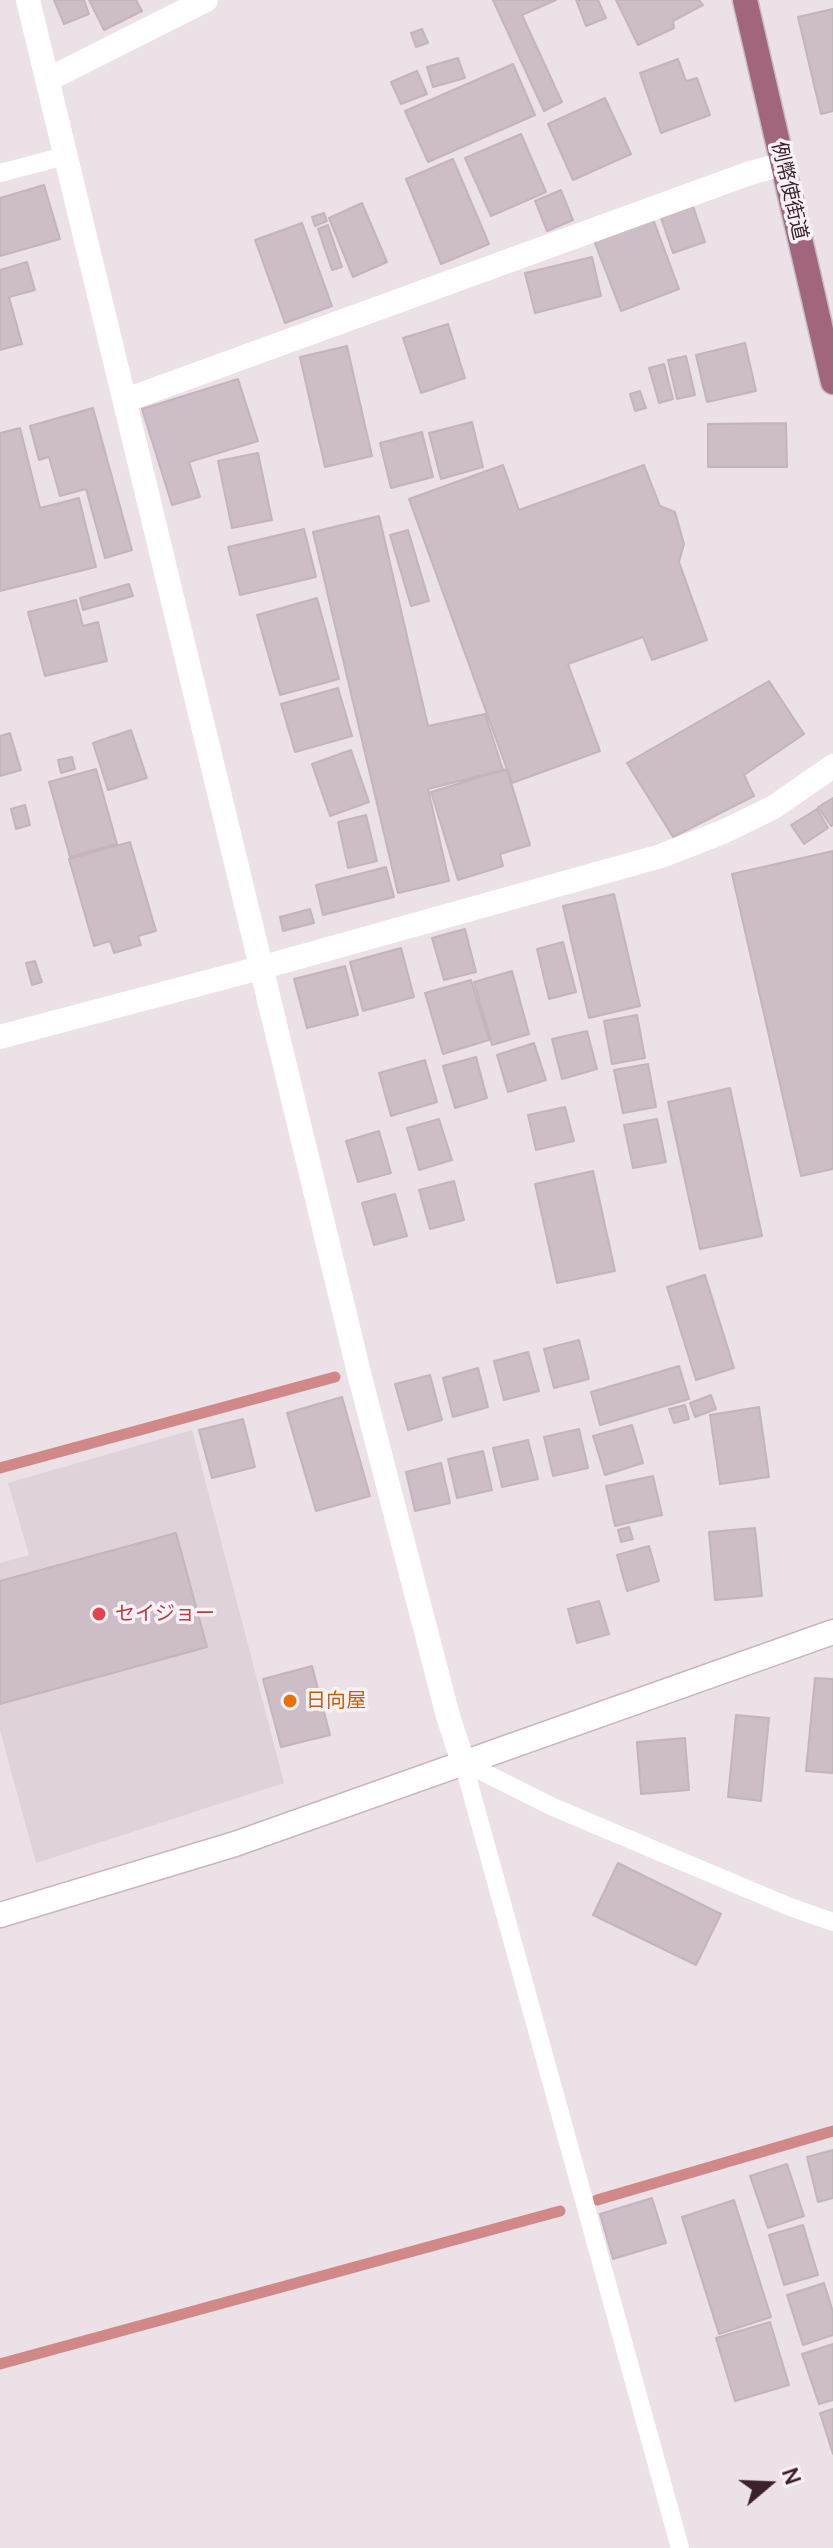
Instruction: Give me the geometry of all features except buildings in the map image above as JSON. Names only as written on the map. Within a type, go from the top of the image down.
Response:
[{"type":"main road","name":"例幣使街道","points":[[745,0],[831,368]]},
{"type":"street","points":[[28,0],[360,1377],[448,1716],[463,1762]]},
{"type":"street","points":[[49,79],[206,0]]},
{"type":"street","points":[[126,400],[735,178],[783,164]]},
{"type":"street","points":[[0,1037],[661,856],[725,831],[774,807],[833,766]]},
{"type":"street","points":[[0,1915],[235,1844],[833,1632]]},
{"type":"lane","points":[[0,173],[65,156]]},
{"type":"lane","points":[[463,1762],[581,1819],[833,1922]]},
{"type":"lane","points":[[463,1762],[680,2548]]},
{"type":"shaded area","points":[[192,1430],[284,1783],[36,1863],[0,1730],[0,1563],[29,1555],[8,1483]]},
{"type":"waterway","points":[[0,1468],[335,1377]]},
{"type":"waterway","points":[[597,2200],[833,2131]]},
{"type":"waterway","points":[[0,2364],[560,2211]]},
{"type":"place","name":"セイジョー","points":[[99,1614]]},
{"type":"place","name":"日向屋","points":[[290,1701]]}]
